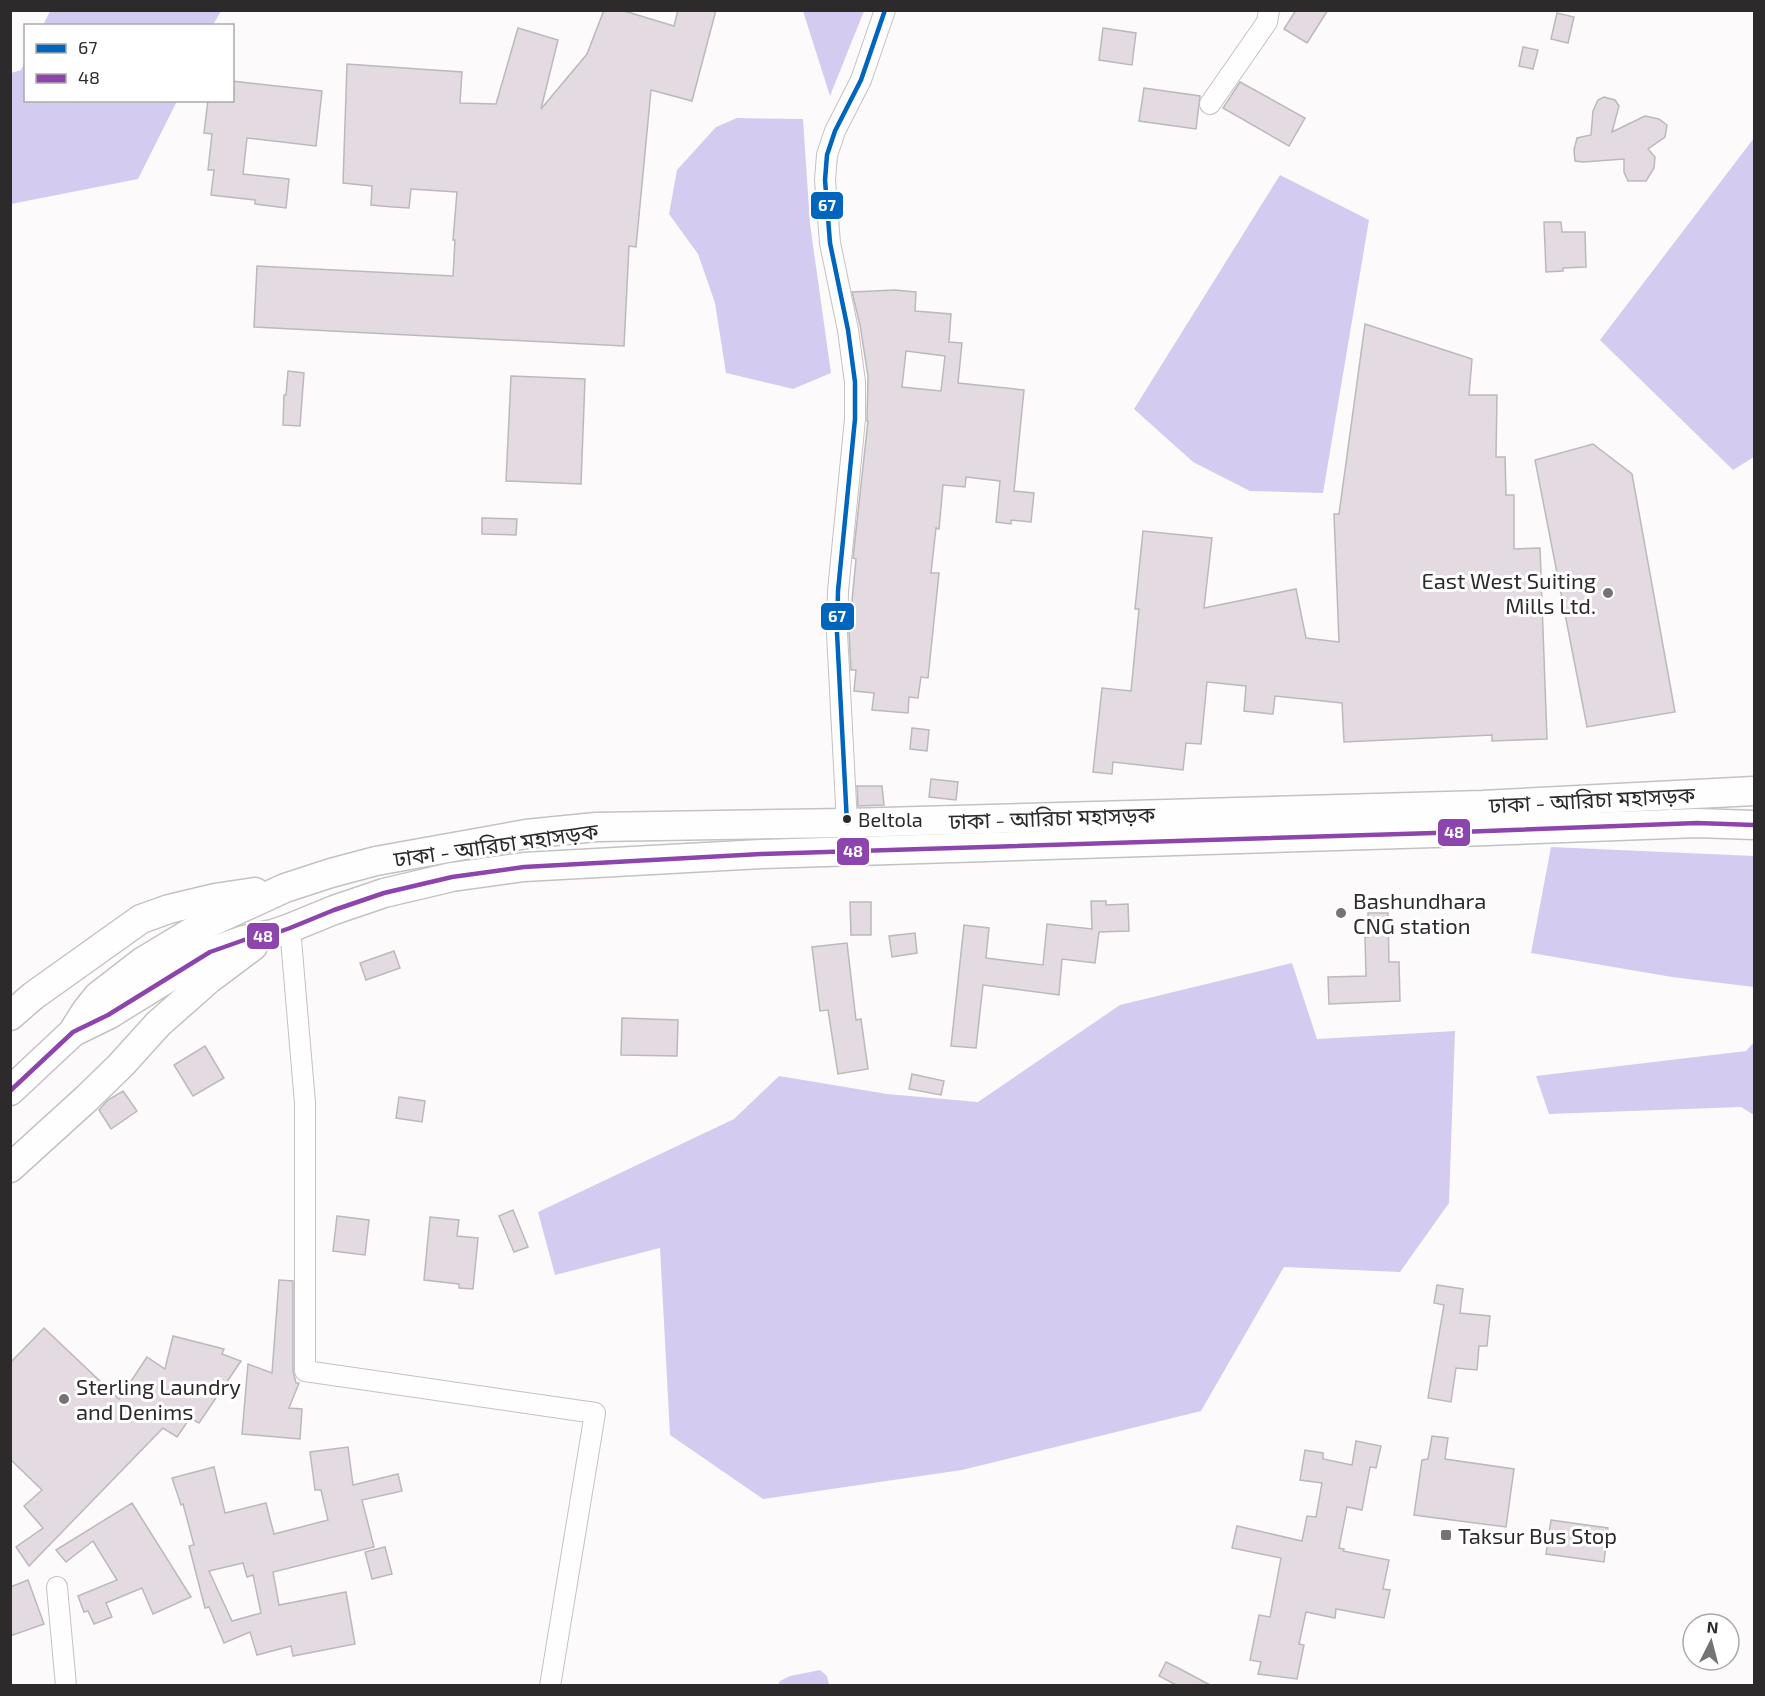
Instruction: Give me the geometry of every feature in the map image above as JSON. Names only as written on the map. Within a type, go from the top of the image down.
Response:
[{"type":"highway","name":"ঢাকা - আরিচা মহাসড়ক","points":[[73,1032],[98,996],[142,962],[200,927],[285,888],[375,861],[526,834],[596,827],[847,823],[1482,805],[1755,791]]},
{"type":"highway","points":[[10,1168],[121,1065],[158,1024],[247,950],[282,931],[334,910],[384,893],[452,877],[524,867],[773,854],[1697,823],[1755,825]]},
{"type":"highway","name":"ঢাকা - আরিচা মহাসড়ক","points":[[10,1016],[33,996],[141,919],[169,909],[215,898],[285,888]]},
{"type":"highway","points":[[10,1091],[73,1032],[108,1015],[210,952],[244,940],[282,931]]},
{"type":"street","points":[[847,823],[837,633],[838,591],[855,419],[855,382],[848,330],[830,243],[825,180],[827,155],[832,139],[861,80],[885,10]]},
{"type":"street","points":[[1210,104],[1267,22],[1269,10]]},
{"type":"street","points":[[282,931],[305,1103],[305,1371],[595,1413],[550,1686]]},
{"type":"street","points":[[57,1587],[66,1686]]},
{"type":"shaded area","points":[[50,10],[221,11],[214,24],[43,24]]},
{"type":"shaded area","points":[[803,11],[864,11],[830,96]]},
{"type":"shaded area","points":[[24,63],[24,102],[176,102],[138,179],[11,204],[11,73],[21,70]]},
{"type":"shaded area","points":[[737,118],[803,119],[810,224],[831,373],[793,389],[726,373],[715,303],[698,254],[669,214],[677,170],[716,127]]},
{"type":"shaded area","points":[[1754,138],[1754,457],[1733,470],[1600,340]]},
{"type":"shaded area","points":[[1280,175],[1369,220],[1323,493],[1250,491],[1193,462],[1134,409]]},
{"type":"shaded area","points":[[1551,847],[1754,856],[1754,987],[1672,977],[1531,953]]},
{"type":"shaded area","points":[[1292,963],[1317,1039],[1455,1031],[1449,1203],[1400,1272],[1284,1267],[1201,1411],[962,1470],[763,1499],[670,1435],[660,1248],[555,1275],[538,1212],[734,1119],[779,1076],[887,1094],[978,1102],[1120,1005]]},
{"type":"shaded area","points":[[1754,1042],[1754,1115],[1741,1107],[1549,1114],[1536,1076],[1746,1051]]},
{"type":"shaded area","points":[[820,1670],[827,1676],[829,1685],[778,1685],[780,1681],[790,1676]]},
{"type":"building","points":[[604,10],[621,10],[674,26],[678,10],[716,10],[692,101],[651,90],[636,247],[629,246],[624,346],[254,327],[257,266],[453,276],[457,192],[411,189],[409,208],[393,207],[371,205],[372,186],[343,183],[347,64],[462,72],[460,103],[496,104],[518,28],[558,40],[541,109],[587,54]]},
{"type":"building","points":[[1296,10],[1328,10],[1307,43],[1284,29]]},
{"type":"building","points":[[1557,13],[1574,17],[1568,43],[1551,39]]},
{"type":"building","points":[[1103,28],[1136,33],[1132,65],[1099,60]]},
{"type":"building","points":[[1523,47],[1538,50],[1533,69],[1519,66]]},
{"type":"building","points":[[234,81],[322,91],[316,146],[247,138],[243,174],[289,179],[286,208],[255,204],[255,200],[211,195],[214,170],[208,170],[212,134],[204,133],[208,102],[234,102]]},
{"type":"building","points":[[1240,82],[1305,118],[1289,146],[1223,108]]},
{"type":"building","points":[[1144,88],[1200,96],[1196,129],[1139,121]]},
{"type":"building","points":[[1604,97],[1615,100],[1619,106],[1612,132],[1645,116],[1659,119],[1667,125],[1665,137],[1648,149],[1655,157],[1654,168],[1646,181],[1628,181],[1624,172],[1624,159],[1575,161],[1574,150],[1577,138],[1591,135],[1593,111],[1598,100]]},
{"type":"building","points":[[1544,222],[1561,222],[1562,232],[1585,232],[1586,267],[1563,268],[1563,271],[1546,272]]},
{"type":"building","points":[[895,290],[916,292],[915,311],[951,314],[949,342],[962,343],[958,383],[1024,390],[1014,491],[1034,493],[1031,522],[1011,520],[1011,524],[996,522],[1000,481],[966,477],[965,487],[943,485],[939,529],[936,528],[931,573],[939,573],[928,678],[921,677],[918,698],[909,697],[908,713],[872,710],[874,693],[854,691],[856,670],[851,670],[849,633],[856,559],[853,558],[868,421],[868,376],[852,292]],"holes":[[[906,351],[945,356],[941,391],[902,387]]]},
{"type":"building","points":[[1365,324],[1472,359],[1469,395],[1497,395],[1496,457],[1505,457],[1506,495],[1514,495],[1514,549],[1540,548],[1547,739],[1492,741],[1492,735],[1344,742],[1342,703],[1275,696],[1273,714],[1244,711],[1246,686],[1207,682],[1201,744],[1186,743],[1183,770],[1113,762],[1112,774],[1093,772],[1102,688],[1131,691],[1139,609],[1135,609],[1143,531],[1212,538],[1204,608],[1296,589],[1306,638],[1339,642],[1334,514],[1339,514]]},
{"type":"building","points":[[288,371],[304,373],[300,426],[283,425]]},
{"type":"building","points":[[511,376],[585,379],[581,484],[506,481]]},
{"type":"building","name":"East West Suiting Mills Ltd.","points":[[1593,444],[1632,474],[1675,712],[1587,727],[1535,460]]},
{"type":"building","points":[[482,518],[517,519],[516,535],[482,534]]},
{"type":"building","points":[[912,728],[929,730],[927,751],[910,749]]},
{"type":"building","points":[[931,779],[958,782],[956,800],[929,797]]},
{"type":"building","points":[[857,786],[882,786],[884,805],[858,806]]},
{"type":"building","points":[[1091,901],[1106,901],[1106,905],[1128,904],[1129,931],[1099,932],[1095,963],[1062,959],[1059,995],[983,985],[976,1048],[951,1046],[964,925],[989,928],[986,958],[1043,965],[1047,924],[1092,929]]},
{"type":"building","points":[[850,902],[871,902],[871,935],[851,935]]},
{"type":"building","points":[[1368,913],[1388,913],[1389,962],[1399,962],[1400,1001],[1329,1004],[1328,977],[1366,976],[1365,937],[1368,937]]},
{"type":"building","points":[[915,933],[917,953],[892,957],[889,936]]},
{"type":"building","points":[[847,943],[856,1020],[861,1019],[868,1069],[838,1074],[828,1010],[820,1011],[812,947]]},
{"type":"building","points":[[394,951],[400,968],[366,980],[360,963]]},
{"type":"building","points":[[622,1018],[678,1020],[677,1056],[621,1055]]},
{"type":"building","points":[[205,1046],[224,1078],[193,1096],[174,1065]]},
{"type":"building","points":[[912,1074],[944,1081],[941,1095],[909,1089]]},
{"type":"building","points":[[123,1091],[137,1111],[111,1129],[99,1110],[108,1100]]},
{"type":"building","points":[[399,1097],[425,1101],[422,1122],[396,1118]]},
{"type":"building","points":[[513,1210],[528,1247],[514,1252],[499,1216]]},
{"type":"building","points":[[337,1216],[369,1220],[365,1255],[333,1251]]},
{"type":"building","points":[[430,1217],[459,1220],[457,1236],[478,1238],[473,1289],[459,1288],[459,1284],[424,1280]]},
{"type":"building","points":[[279,1280],[293,1281],[293,1371],[296,1383],[299,1383],[289,1408],[302,1409],[300,1439],[242,1434],[248,1364],[272,1373]]},
{"type":"building","points":[[1437,1285],[1463,1289],[1460,1313],[1490,1316],[1487,1346],[1479,1346],[1477,1370],[1456,1368],[1451,1402],[1428,1398],[1444,1305],[1434,1303]]},
{"type":"building","name":"Sterling Laundry and Denims","points":[[44,1328],[119,1399],[147,1357],[165,1369],[173,1336],[224,1349],[222,1354],[241,1361],[199,1423],[190,1418],[177,1437],[163,1428],[29,1566],[16,1547],[43,1528],[24,1506],[42,1490],[10,1459],[10,1363]]},
{"type":"building","points":[[1432,1436],[1448,1438],[1445,1459],[1514,1469],[1506,1527],[1414,1515],[1422,1460],[1428,1459]]},
{"type":"building","points":[[1356,1441],[1381,1446],[1376,1468],[1370,1467],[1362,1510],[1347,1507],[1339,1548],[1344,1549],[1343,1551],[1389,1560],[1383,1589],[1390,1590],[1384,1618],[1336,1609],[1335,1618],[1306,1612],[1299,1644],[1304,1645],[1297,1679],[1258,1674],[1261,1662],[1250,1660],[1259,1615],[1270,1617],[1281,1558],[1232,1548],[1237,1526],[1302,1541],[1307,1516],[1316,1517],[1322,1483],[1300,1480],[1305,1450],[1323,1453],[1323,1459],[1352,1465]]},
{"type":"building","points":[[348,1447],[353,1485],[398,1474],[402,1491],[362,1500],[374,1547],[273,1572],[279,1605],[346,1592],[355,1644],[293,1656],[291,1646],[257,1655],[250,1632],[224,1643],[209,1607],[205,1608],[189,1546],[194,1545],[183,1504],[181,1505],[172,1478],[214,1467],[225,1513],[266,1503],[274,1534],[328,1520],[321,1490],[315,1490],[310,1452]],"holes":[[[243,1563],[247,1577],[253,1575],[261,1613],[232,1621],[209,1571]]]},
{"type":"building","points":[[132,1503],[191,1597],[153,1614],[142,1588],[106,1603],[112,1617],[94,1624],[88,1611],[84,1612],[78,1596],[117,1580],[93,1541],[66,1562],[56,1550]]},
{"type":"building","points":[[1551,1520],[1608,1528],[1604,1562],[1546,1554]]},
{"type":"building","points":[[385,1547],[392,1574],[372,1579],[365,1552]]},
{"type":"building","points":[[28,1580],[44,1624],[10,1636],[10,1587]]},
{"type":"building","points":[[1166,1662],[1212,1686],[1178,1686],[1159,1676]]},
{"type":"transit line","name":"67","points":[[847,823],[837,633],[838,591],[855,419],[855,382],[848,330],[830,243],[825,180],[827,155],[835,131],[861,80],[885,10]]},
{"type":"transit line","name":"48","points":[[10,1091],[73,1032],[108,1015],[210,952],[244,940],[273,934],[384,893],[452,877],[524,867],[761,854],[1697,823],[1754,825]]},
{"type":"place","name":"East West Suiting Mills Ltd.","points":[[1608,593]]},
{"type":"place","name":"Beltola","points":[[847,819]]},
{"type":"place","name":"Bashundhara CNG station","points":[[1341,913]]},
{"type":"place","name":"Sterling Laundry and Denims","points":[[64,1399]]},
{"type":"place","name":"Taksur Bus Stop","points":[[1446,1535]]}]
